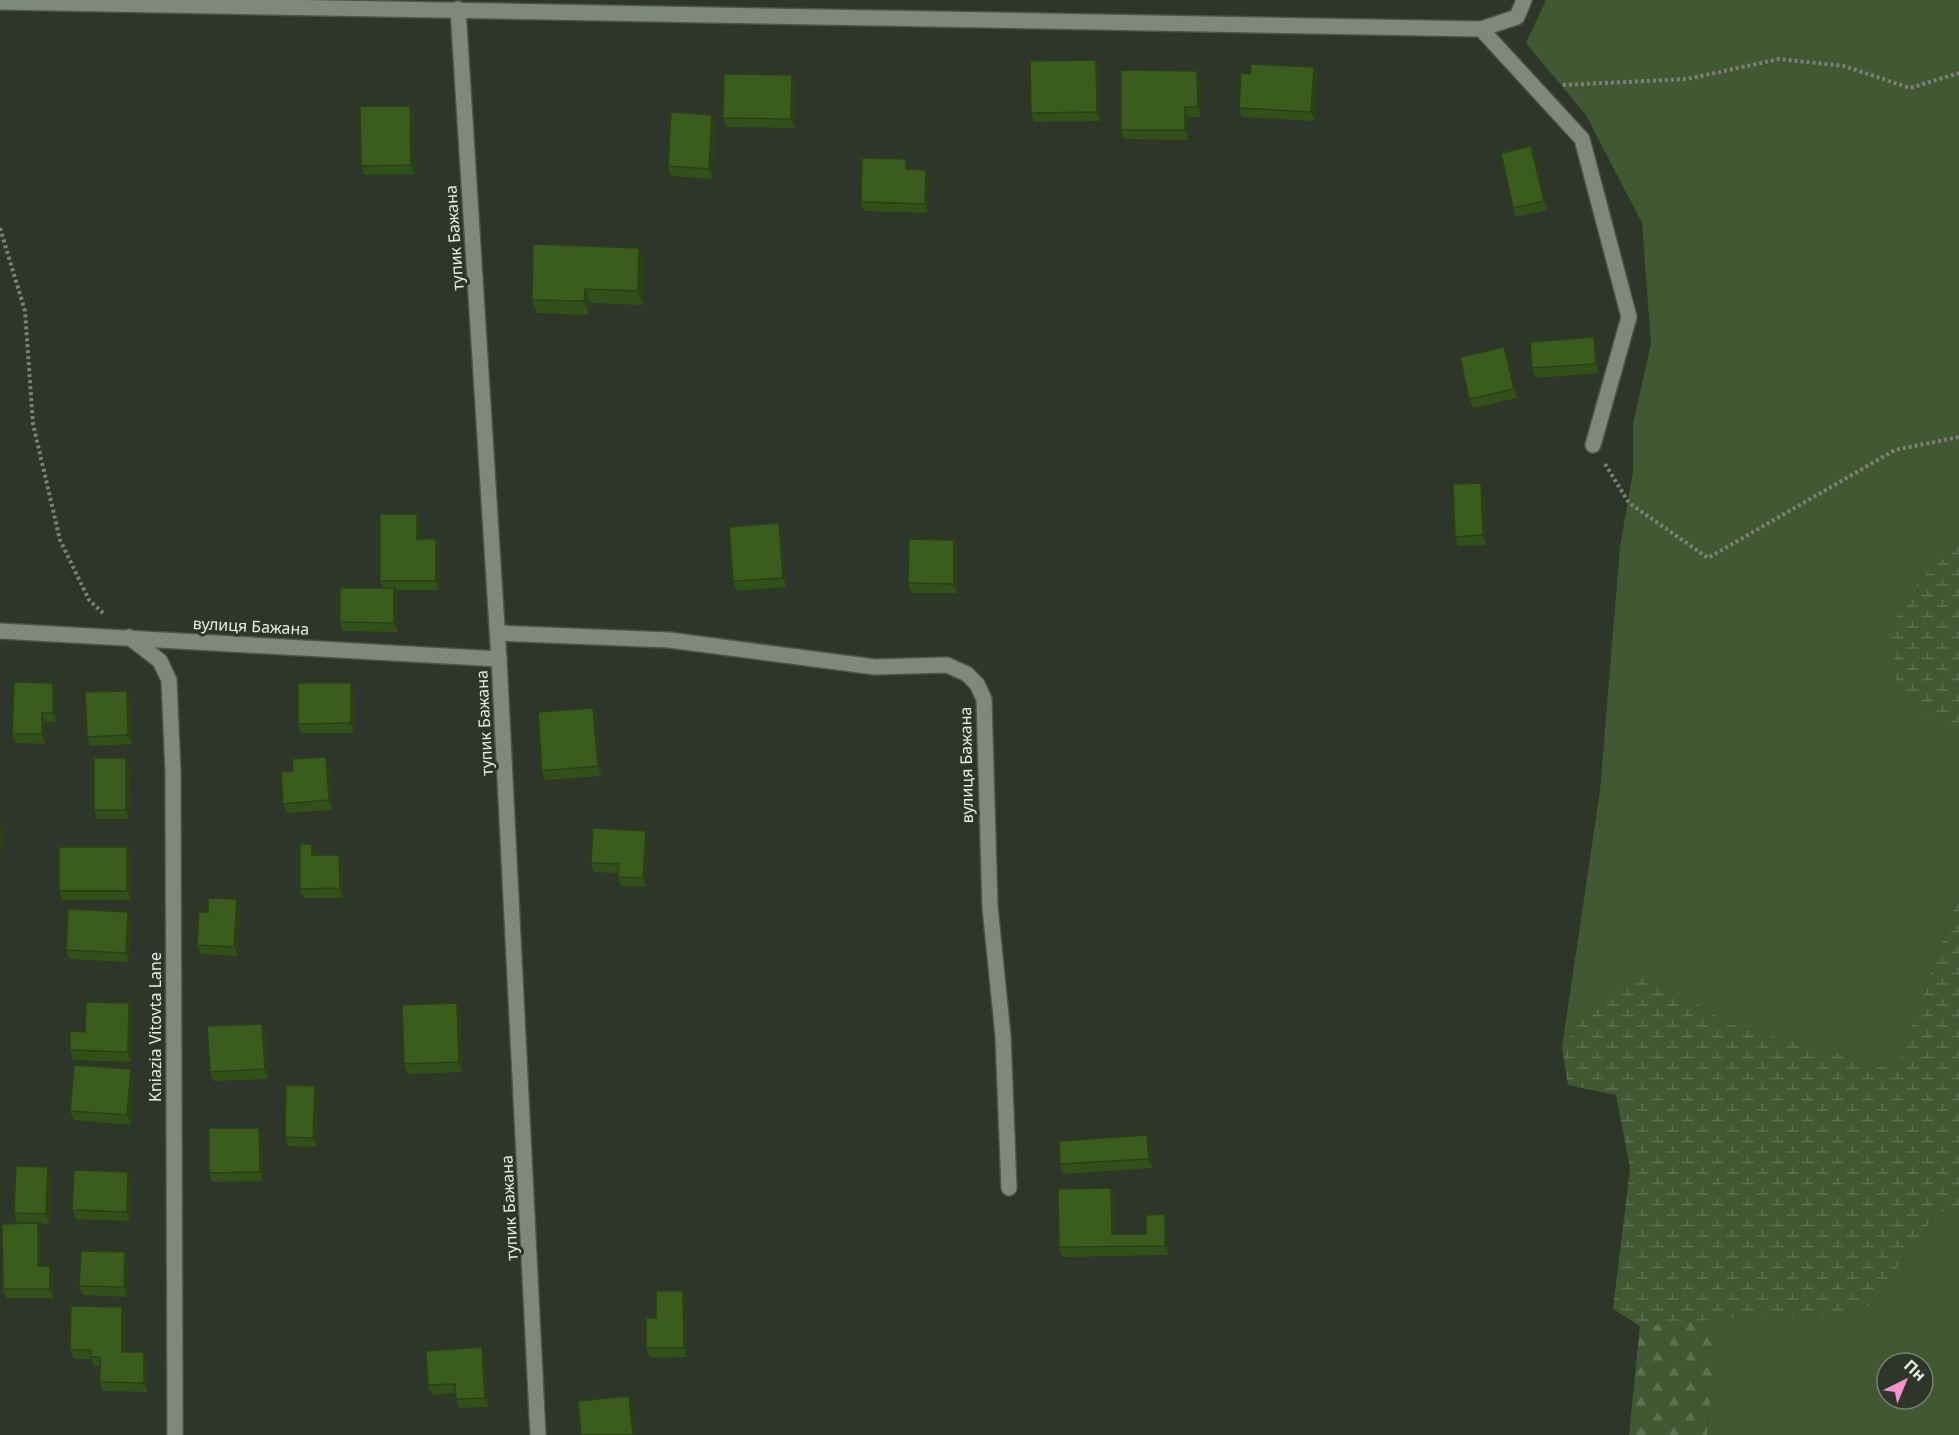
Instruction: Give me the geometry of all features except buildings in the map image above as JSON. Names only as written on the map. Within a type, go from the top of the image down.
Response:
[{"type":"street","points":[[0,2],[458,9],[601,6],[1481,29],[1517,17],[1524,0]]},
{"type":"street","name":"тупик Бажана","points":[[458,9],[498,633],[538,1435]]},
{"type":"street","points":[[1481,29],[1582,139],[1629,318],[1593,445]]},
{"type":"street","name":"вулиця Бажана","points":[[0,631],[499,658]]},
{"type":"street","name":"вулиця Бажана","points":[[498,633],[669,640],[875,667],[947,666],[967,674],[977,684],[984,699],[989,895],[993,954],[1003,1036],[1009,1188]]},
{"type":"street","name":"Kniazia Vitovta Lane","points":[[129,637],[160,661],[169,680],[173,773],[175,1435]]},
{"type":"path","points":[[1533,88],[1583,82],[1687,79],[1779,59],[1844,66],[1910,88],[1959,73]]},
{"type":"path","points":[[0,228],[25,311],[33,424],[60,540],[89,600],[129,637]]},
{"type":"path","points":[[1593,445],[1629,503],[1708,558],[1895,450],[1959,437]]},
{"type":"green space","points":[[1546,0],[1959,0],[1959,544],[1920,579],[1926,715],[1959,732],[1959,894],[1896,1070],[1726,1023],[1689,998],[1591,1005],[1562,1047],[1600,791],[1620,547],[1633,472],[1633,424],[1651,344],[1642,223],[1586,115],[1526,43]]},
{"type":"green space","points":[[1959,544],[1959,732],[1926,716],[1897,686],[1891,627],[1920,579]]},
{"type":"green space","points":[[1959,894],[1959,1206],[1935,1215],[1870,1306],[1819,1316],[1759,1315],[1640,1326],[1613,1309],[1630,1168],[1616,1095],[1568,1085],[1562,1047],[1591,1005],[1631,974],[1689,998],[1726,1023],[1896,1070]]},
{"type":"green space","points":[[1959,1206],[1959,1435],[1707,1435],[1719,1318],[1870,1306],[1935,1215]]},
{"type":"green space","points":[[1719,1318],[1707,1435],[1629,1435],[1640,1326]]}]
